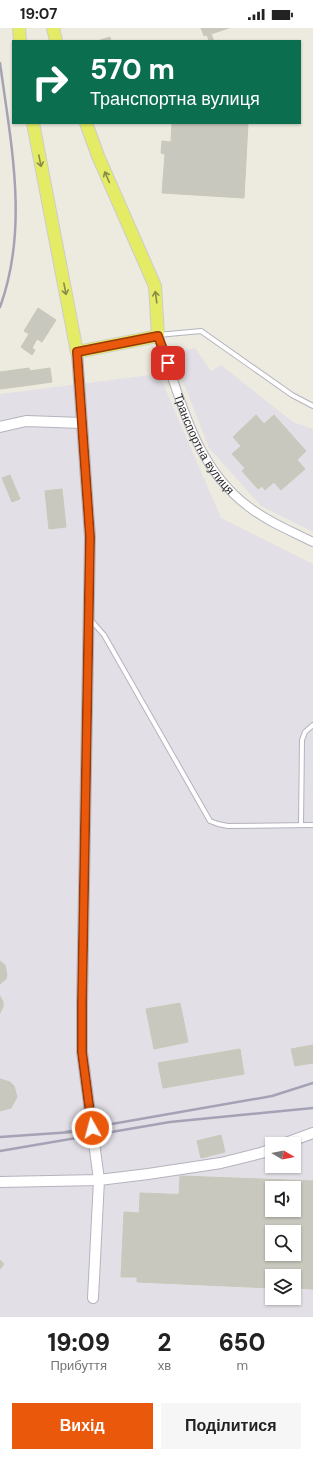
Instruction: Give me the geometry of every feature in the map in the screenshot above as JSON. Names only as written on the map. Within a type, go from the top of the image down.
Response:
[{"type":"main road","points":[[18,28],[20,40]]},
{"type":"main road","points":[[53,28],[56,40]]},
{"type":"main road","points":[[33,124],[77,352],[158,336],[155,286],[98,156],[86,124]]},
{"type":"street","name":"Транспортна вулиця","points":[[158,336],[197,445],[208,464],[227,488],[248,507],[265,518],[313,542]]},
{"type":"street","points":[[77,352],[90,537],[90,619],[82,1052],[99,1180],[93,1298]]},
{"type":"street","points":[[0,427],[26,422],[82,423]]},
{"type":"street","points":[[301,1137],[313,1133]]},
{"type":"street","points":[[0,1182],[99,1180],[221,1163],[265,1152]]},
{"type":"lane","points":[[158,336],[201,331],[292,395],[313,406]]},
{"type":"lane","points":[[90,619],[104,635],[210,821],[228,826],[313,825]]},
{"type":"lane","points":[[301,825],[302,740],[305,732],[313,725]]},
{"type":"shaded area","points":[[195,348],[211,371],[221,365],[293,422],[313,429],[313,532],[261,506],[209,448],[172,353]]},
{"type":"shaded area","points":[[159,374],[221,518],[313,564],[313,1317],[0,1317],[0,394]]},
{"type":"building","points":[[201,28],[229,28],[211,34],[214,40],[209,40],[207,35],[204,36]]},
{"type":"building","points":[[110,37],[111,40],[100,40]]},
{"type":"building","points":[[172,124],[248,124],[244,198],[162,193],[165,154],[161,153],[162,141],[171,142]]},
{"type":"building","points":[[38,308],[56,320],[42,342],[37,339],[32,348],[35,350],[32,355],[21,347],[29,334],[24,331]]},
{"type":"building","points":[[29,368],[31,385],[0,389],[0,372]]},
{"type":"building","points":[[50,368],[52,382],[31,385],[29,371]]},
{"type":"building","points":[[256,415],[264,424],[274,415],[306,451],[297,460],[305,469],[281,490],[274,482],[265,490],[262,486],[258,489],[242,471],[245,468],[232,454],[241,446],[233,437]]},
{"type":"building","points":[[10,475],[20,499],[12,502],[2,478]]},
{"type":"building","points":[[62,489],[66,527],[49,529],[45,491]]},
{"type":"building","points":[[0,961],[5,965],[7,975],[6,979],[0,984]]},
{"type":"building","points":[[0,996],[3,1002],[3,1007],[0,1013]]},
{"type":"building","points":[[180,1003],[188,1042],[154,1049],[146,1009]]},
{"type":"building","points":[[313,1045],[313,1063],[295,1066],[291,1049]]},
{"type":"building","points":[[240,1049],[244,1074],[163,1088],[158,1063]]},
{"type":"building","points":[[0,1079],[10,1082],[14,1086],[17,1097],[11,1108],[0,1111]]},
{"type":"building","points":[[221,1135],[225,1152],[201,1158],[197,1141]]},
{"type":"building","points":[[180,1176],[313,1181],[313,1200],[301,1199],[301,1181],[265,1181],[265,1198],[179,1195]]},
{"type":"building","points":[[140,1193],[265,1198],[265,1217],[301,1217],[301,1199],[313,1200],[313,1289],[301,1288],[301,1269],[265,1269],[265,1288],[137,1282]]},
{"type":"building","points":[[124,1212],[139,1213],[137,1277],[121,1277]]},
{"type":"building","points":[[0,1260],[4,1264],[0,1269]]},
{"type":"railway","points":[[0,63],[9,124],[15,186],[16,216],[14,247],[9,277],[0,307]]},
{"type":"railway","points":[[66,1132],[272,1096],[313,1083]]},
{"type":"railway","points":[[0,1151],[170,1122],[313,1108]]},
{"type":"railway","points":[[0,1137],[72,1132]]},
{"type":"route","points":[[92,1128],[82,1052],[90,619],[90,537],[77,352],[158,336],[168,363]]}]
